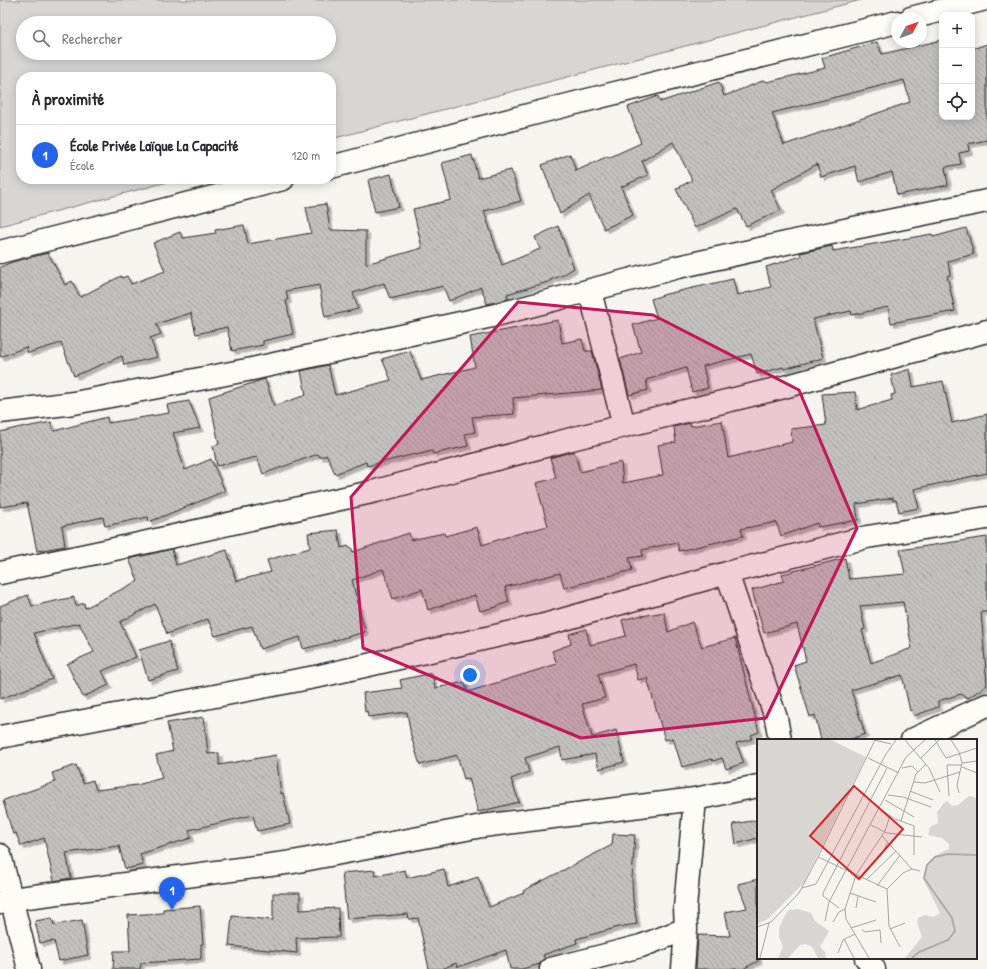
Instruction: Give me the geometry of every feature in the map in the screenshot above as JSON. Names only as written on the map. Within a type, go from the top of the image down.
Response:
[{"type":"street","points":[[927,14],[982,0]]},
{"type":"street","points":[[336,166],[540,112],[891,24]]},
{"type":"street","points":[[0,252],[264,184]]},
{"type":"street","points":[[0,412],[74,403],[252,369],[492,316],[678,267],[854,228],[987,201]]},
{"type":"street","points":[[590,291],[624,426]]},
{"type":"street","points":[[0,573],[376,491],[624,426],[784,387],[987,331]]},
{"type":"street","points":[[0,737],[320,676],[544,625],[727,573],[867,537],[987,518]]},
{"type":"street","points":[[727,573],[776,718],[780,739]]},
{"type":"street","points":[[914,739],[987,706]]},
{"type":"street","points":[[6,901],[293,862],[482,826],[695,799],[757,786]]},
{"type":"street","points":[[683,969],[686,930],[685,908],[695,799]]},
{"type":"street","points":[[0,855],[6,901],[29,969]]},
{"type":"street","points":[[551,969],[642,946],[686,930]]},
{"type":"street","points":[[867,959],[874,969]]},
{"type":"highlighted area","points":[[518,302],[653,315],[799,390],[857,528],[766,718],[581,738],[363,648],[351,497]]},
{"type":"shaded area","points":[[0,0],[861,0],[336,138],[336,72],[16,72],[16,184],[160,184],[0,226]]},
{"type":"building","points":[[939,41],[939,120],[975,120],[975,48],[987,44],[987,140],[968,144],[969,151],[959,153],[961,164],[945,167],[948,185],[897,195],[892,172],[859,182],[855,166],[821,177],[817,164],[771,190],[781,210],[746,226],[737,209],[695,228],[676,189],[692,180],[673,142],[642,161],[648,175],[621,187],[633,215],[604,229],[589,195],[560,214],[542,165],[570,154],[576,171],[641,143],[628,107],[658,96],[660,102],[719,82],[724,96],[765,80],[767,82],[825,68],[822,58],[877,42],[882,54],[908,48],[927,48],[927,44]],"holes":[[[904,80],[910,102],[784,145],[772,113]]]},
{"type":"building","points":[[472,155],[478,178],[511,170],[521,201],[484,211],[502,265],[540,249],[535,237],[558,226],[574,268],[563,275],[550,280],[551,281],[507,294],[508,299],[487,304],[481,287],[449,301],[443,286],[390,299],[384,283],[353,293],[358,309],[325,317],[319,285],[286,291],[288,300],[286,300],[293,334],[263,341],[263,345],[232,351],[227,327],[196,334],[191,313],[156,324],[161,334],[150,338],[157,357],[124,365],[122,356],[74,376],[61,343],[28,353],[26,347],[0,357],[0,267],[12,262],[48,253],[65,285],[72,281],[80,297],[121,276],[122,278],[127,276],[131,284],[165,271],[153,243],[180,232],[183,238],[216,233],[215,230],[244,225],[248,244],[311,233],[306,207],[326,204],[330,230],[366,231],[366,264],[422,248],[413,209],[451,200],[442,163]]},
{"type":"building","points":[[391,174],[399,207],[375,212],[368,180]]},
{"type":"building","points":[[966,228],[974,254],[948,261],[950,275],[947,276],[955,311],[891,323],[888,307],[852,315],[851,311],[813,319],[823,358],[784,369],[783,367],[757,374],[751,354],[703,366],[708,388],[692,392],[686,368],[646,380],[648,390],[629,395],[620,359],[641,352],[633,325],[657,318],[651,299],[666,294],[733,279],[737,295],[771,287],[766,267],[801,256],[800,253],[832,246],[833,251],[932,234],[933,237]]},
{"type":"building","points":[[558,320],[562,343],[582,339],[585,351],[592,351],[602,390],[513,398],[514,414],[472,417],[475,432],[465,434],[468,446],[433,454],[432,451],[415,454],[367,466],[366,462],[335,474],[327,455],[320,457],[318,454],[263,474],[257,457],[217,466],[213,446],[219,444],[209,397],[265,379],[274,406],[306,395],[301,371],[328,365],[335,395],[391,380],[382,359],[410,351],[421,380],[475,367],[470,337]]},
{"type":"building","points":[[910,369],[913,387],[943,381],[952,423],[987,414],[987,473],[914,489],[919,508],[899,512],[896,500],[893,501],[893,498],[856,504],[858,520],[818,527],[817,523],[781,536],[776,522],[741,529],[743,536],[679,551],[677,542],[642,550],[643,556],[629,558],[632,570],[564,588],[560,573],[505,587],[509,602],[497,607],[480,611],[475,595],[428,610],[422,589],[393,599],[383,569],[352,580],[365,632],[303,649],[300,637],[260,649],[252,626],[215,636],[208,619],[167,634],[155,604],[120,622],[136,657],[102,671],[109,685],[83,697],[67,664],[94,652],[79,623],[34,633],[52,679],[0,699],[0,606],[28,595],[32,606],[74,597],[76,606],[84,603],[85,608],[138,581],[129,559],[172,549],[176,565],[227,550],[236,581],[271,572],[267,560],[310,548],[308,533],[338,530],[341,548],[348,546],[349,548],[351,547],[353,552],[409,533],[411,540],[444,533],[445,536],[477,527],[482,545],[548,526],[536,483],[556,478],[550,458],[574,451],[580,472],[621,462],[623,483],[663,475],[658,445],[676,442],[674,427],[690,423],[691,426],[722,421],[728,458],[792,442],[791,429],[826,425],[822,394],[855,392],[857,410],[892,400],[891,395],[895,394],[891,375]]},
{"type":"building","points":[[189,401],[200,428],[173,433],[185,470],[211,459],[225,491],[149,522],[148,517],[105,526],[103,517],[62,526],[65,546],[37,551],[27,503],[0,507],[0,432],[51,422],[54,431],[107,417],[108,423],[169,413],[167,405]]},
{"type":"building","points":[[987,537],[987,612],[981,612],[987,685],[968,698],[961,694],[938,701],[938,707],[914,716],[912,710],[910,711],[902,675],[851,690],[865,734],[851,739],[821,739],[815,715],[810,717],[794,665],[806,661],[797,624],[764,633],[752,590],[784,581],[782,574],[845,558],[849,579],[905,574],[900,550]],"holes":[[[903,602],[912,648],[871,663],[862,630],[865,629],[860,606]]]},
{"type":"building","points":[[664,612],[668,632],[692,622],[702,647],[735,638],[759,732],[751,735],[752,739],[736,743],[744,763],[726,769],[722,758],[713,761],[712,759],[682,767],[673,738],[665,740],[647,678],[638,680],[634,664],[598,674],[605,698],[582,704],[592,737],[616,730],[624,762],[599,769],[595,754],[562,760],[560,747],[525,758],[529,772],[511,779],[519,802],[478,812],[469,778],[464,779],[457,755],[420,765],[411,736],[407,712],[368,717],[367,711],[365,712],[363,693],[402,688],[400,680],[432,673],[435,688],[465,682],[467,692],[557,664],[552,651],[571,644],[569,634],[586,629],[590,645],[626,636],[622,620]]},
{"type":"building","points":[[169,641],[178,671],[148,680],[139,650]]},
{"type":"building","points":[[204,717],[208,754],[219,753],[219,765],[276,755],[281,794],[283,793],[290,824],[257,831],[253,815],[189,830],[191,838],[140,854],[143,865],[125,869],[119,846],[66,853],[71,878],[54,881],[44,838],[21,846],[16,833],[13,834],[3,801],[4,800],[55,782],[52,773],[76,765],[83,783],[93,780],[96,790],[137,785],[162,778],[156,755],[173,751],[167,723]]},
{"type":"building","points":[[757,820],[757,838],[736,844],[733,824]]},
{"type":"building","points":[[613,834],[635,835],[632,878],[633,900],[637,924],[619,927],[576,939],[577,943],[543,955],[545,959],[542,960],[540,964],[522,969],[510,969],[506,950],[458,967],[456,963],[442,969],[429,969],[418,918],[409,919],[408,914],[347,919],[342,873],[375,870],[375,876],[405,870],[407,878],[444,869],[448,887],[478,877],[489,907],[524,893],[523,891],[612,845]]},
{"type":"building","points":[[757,879],[758,961],[743,969],[696,969],[698,935],[730,936],[725,912],[747,908],[738,884]]},
{"type":"building","points":[[273,893],[300,893],[300,910],[338,908],[339,937],[296,938],[297,953],[229,946],[232,916],[273,920]]},
{"type":"building","points":[[200,906],[203,944],[201,944],[201,959],[141,963],[140,969],[113,969],[114,951],[130,951],[128,915],[163,913],[163,909]]},
{"type":"building","points":[[52,918],[54,925],[82,920],[88,955],[59,961],[54,941],[40,943],[35,921]]},
{"type":"place","name":"École Privée Laïque La Capacité","points":[[172,910]]}]
